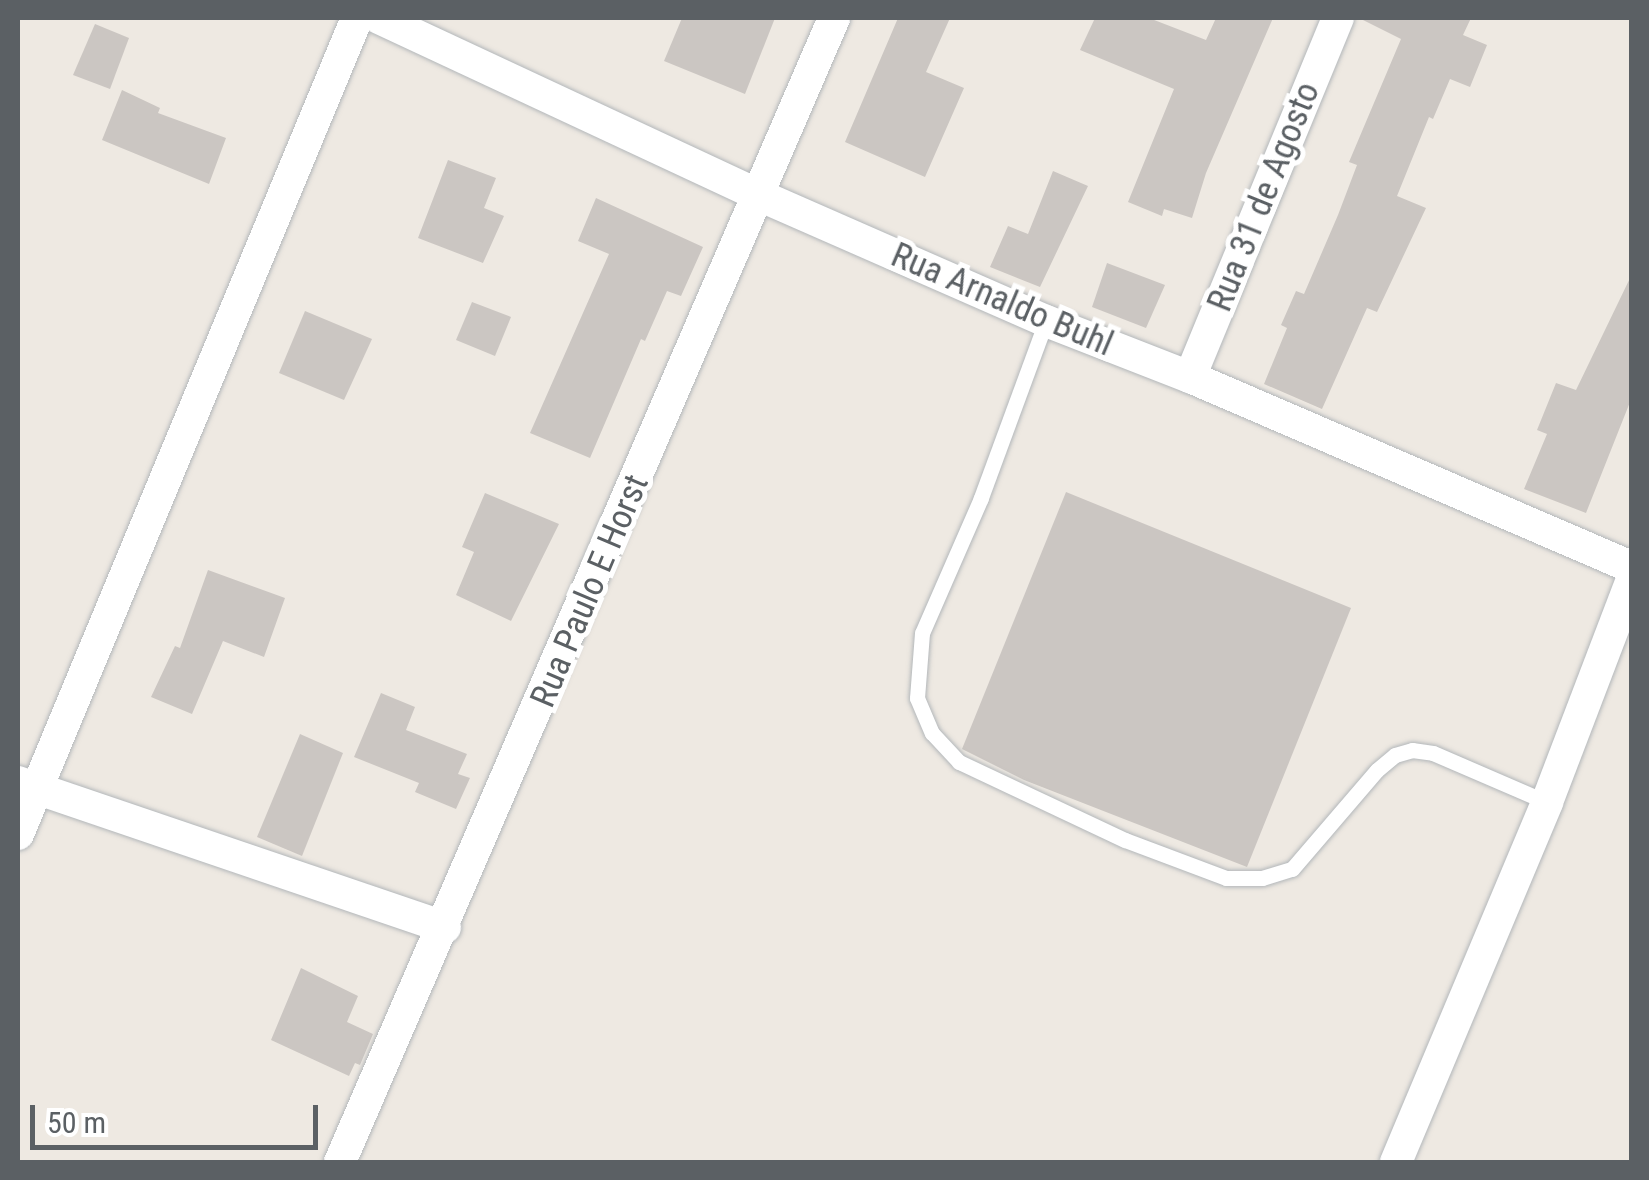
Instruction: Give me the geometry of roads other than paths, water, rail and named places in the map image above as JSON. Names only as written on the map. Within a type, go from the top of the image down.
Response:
[{"type":"street","points":[[18,834],[27,786],[356,18]]},
{"type":"street","name":"Rua Arnaldo Buhl","points":[[379,18],[760,196],[1046,321],[1190,377],[1632,567]]},
{"type":"street","name":"Rua Paulo E Horst","points":[[340,1162],[445,927],[834,18]]},
{"type":"street","name":"Rua 31 de Agosto","points":[[1190,377],[1338,18]]},
{"type":"street","points":[[1396,1162],[1547,802],[1632,579]]},
{"type":"street","points":[[27,786],[445,927]]},
{"type":"lane","points":[[1046,321],[981,498],[922,633],[917,698],[932,732],[959,762],[1126,840],[1226,878],[1262,878],[1292,869],[1377,770],[1395,755],[1412,750],[1433,753],[1547,802]]}]
